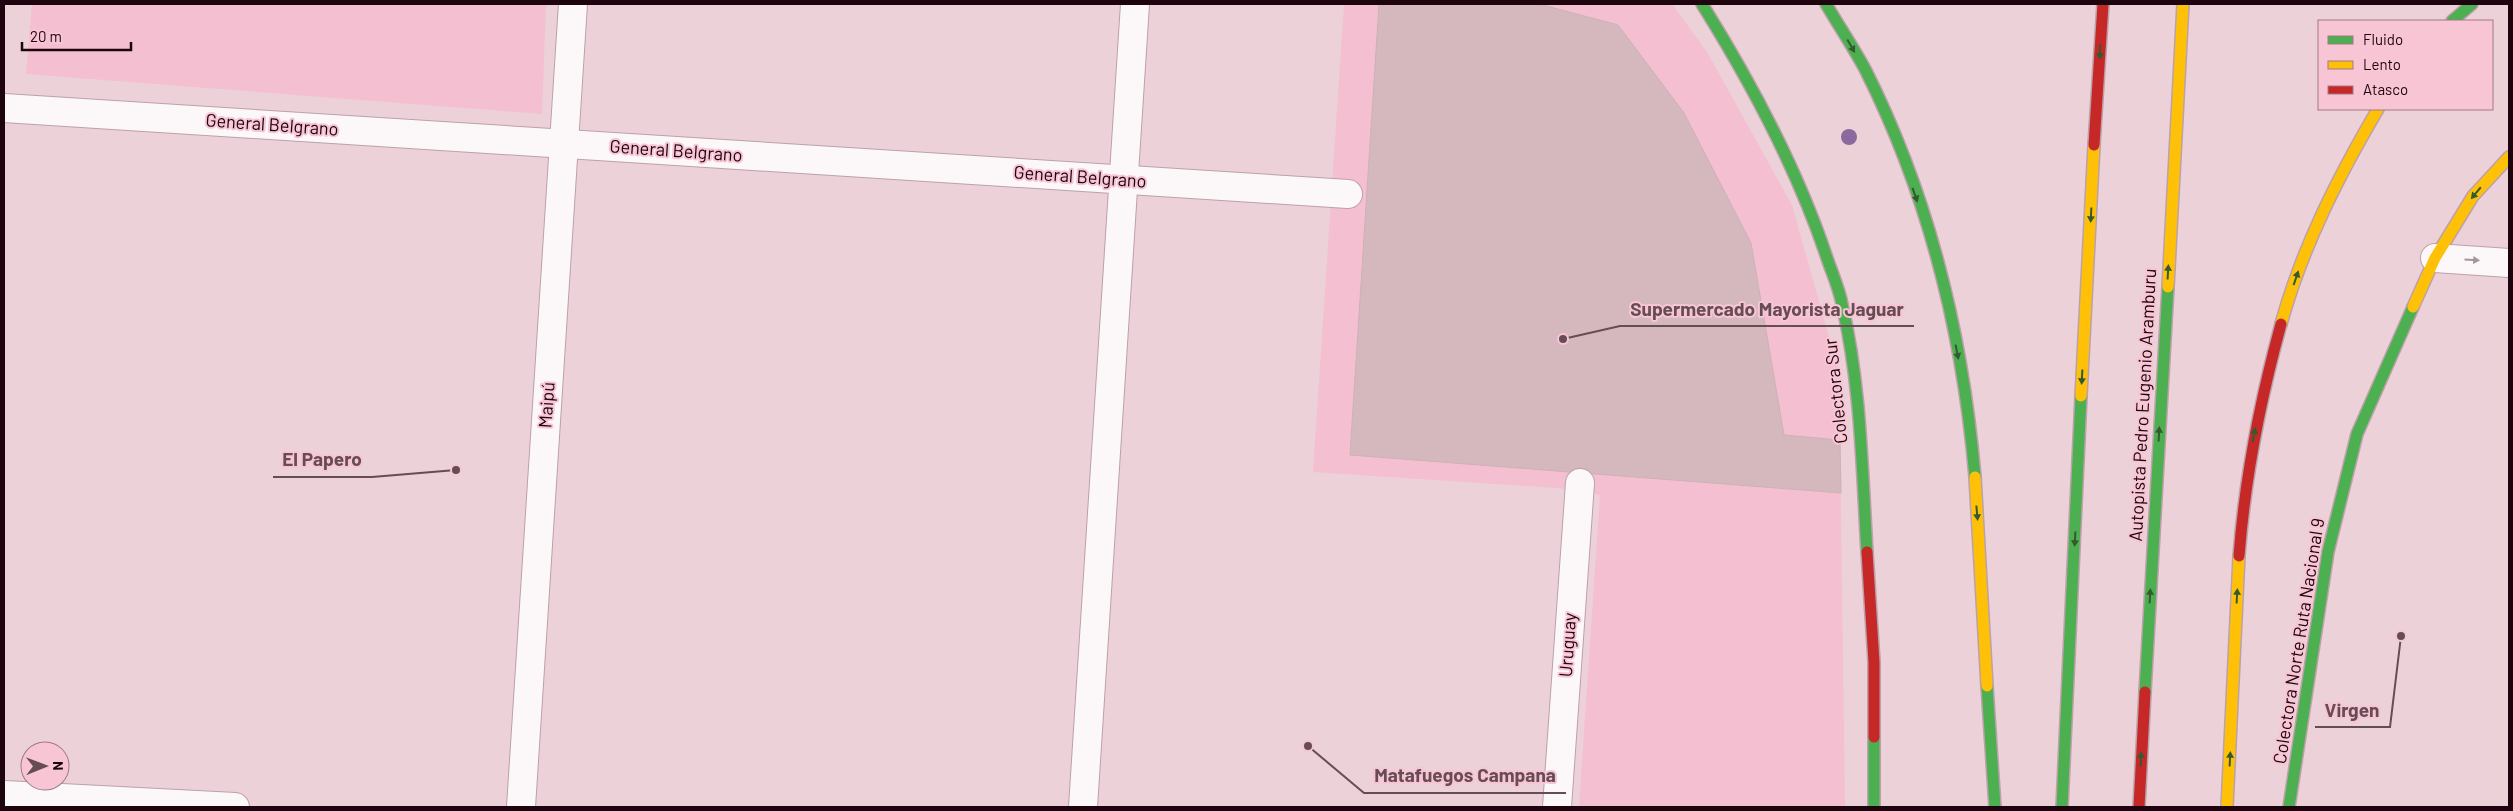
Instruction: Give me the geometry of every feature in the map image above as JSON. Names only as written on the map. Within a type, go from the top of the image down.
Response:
[{"type":"main road","name":"Colectora Sur","points":[[1702,4],[1741,67],[1785,153],[1814,219],[1842,303],[1856,378],[1874,662],[1874,807]]},
{"type":"main road","points":[[1826,4],[1867,75],[1896,143],[1924,220],[1945,289],[1967,402],[1978,524],[1995,807]]},
{"type":"main road","points":[[2062,807],[2087,274],[2103,4]]},
{"type":"main road","name":"Autopista Pedro Eugenio Aramburu","points":[[2139,807],[2182,4]]},
{"type":"main road","points":[[2453,20],[2472,4]]},
{"type":"main road","points":[[2227,807],[2240,540],[2251,451],[2263,390],[2279,331],[2302,261],[2350,156],[2377,110]]},
{"type":"main road","name":"Colectora Norte Ruta Nacional 9","points":[[2289,807],[2328,552],[2357,434],[2434,258],[2473,196],[2509,157]]},
{"type":"street","name":"Maipú","points":[[521,807],[573,4]]},
{"type":"street","points":[[1083,807],[1135,4]]},
{"type":"street","name":"General Belgrano","points":[[4,108],[1348,194]]},
{"type":"street","points":[[2434,258],[2509,263]]},
{"type":"street","name":"Uruguay","points":[[1557,807],[1580,483]]},
{"type":"street","points":[[4,795],[235,807]]},
{"type":"shaded area","points":[[32,4],[546,4],[542,114],[26,74]]},
{"type":"shaded area","points":[[1344,4],[1672,4],[1707,52],[1792,205],[1839,373],[1845,807],[1579,807],[1600,495],[1558,488],[1313,472]]},
{"type":"building","points":[[1379,4],[1539,4],[1618,25],[1684,113],[1751,243],[1784,435],[1840,440],[1841,493],[1350,455]]},
{"type":"traffic: fast","points":[[1702,4],[1772,127],[1802,192],[1839,292],[1848,335],[1857,396],[1867,552]]},
{"type":"traffic: fast","points":[[1826,4],[1865,69],[1888,117],[1925,217],[1940,268],[1952,320],[1962,372],[1975,477]]},
{"type":"traffic: fast","points":[[2453,20],[2472,4]]},
{"type":"traffic: fast","points":[[2145,692],[2168,287]]},
{"type":"traffic: fast","points":[[2289,807],[2328,552],[2357,434],[2413,307]]},
{"type":"traffic: fast","points":[[2062,807],[2081,396]]},
{"type":"traffic: fast","points":[[1987,686],[1995,807]]},
{"type":"traffic: fast","points":[[1874,737],[1874,807]]},
{"type":"traffic: slow","points":[[2168,287],[2183,4]]},
{"type":"traffic: slow","points":[[2281,324],[2299,268],[2322,214],[2377,110]]},
{"type":"traffic: slow","points":[[2081,396],[2094,145]]},
{"type":"traffic: slow","points":[[2413,307],[2435,258],[2473,196],[2509,157]]},
{"type":"traffic: slow","points":[[1975,477],[1987,686]]},
{"type":"traffic: slow","points":[[2227,807],[2239,556]]},
{"type":"traffic: jam","points":[[2094,145],[2103,4]]},
{"type":"traffic: jam","points":[[2239,556],[2245,497],[2254,439],[2281,324]]},
{"type":"traffic: jam","points":[[1867,552],[1874,662],[1874,737]]},
{"type":"traffic: jam","points":[[2139,807],[2145,692]]},
{"type":"place","name":"Supermercado Mayorista Jaguar","points":[[1563,339]]},
{"type":"place","name":"El Papero","points":[[456,470]]},
{"type":"place","name":"Virgen","points":[[2401,636]]},
{"type":"place","name":"Matafuegos Campana","points":[[1308,746]]}]
